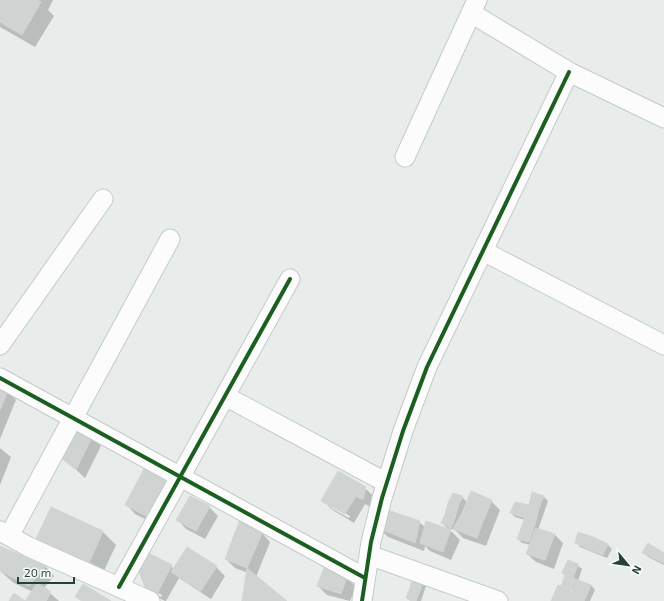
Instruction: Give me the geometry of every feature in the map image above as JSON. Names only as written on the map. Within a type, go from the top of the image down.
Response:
[{"type":"street","points":[[405,157],[474,6],[569,72],[664,118]]},
{"type":"street","points":[[362,601],[369,555],[386,482],[427,367],[569,72]]},
{"type":"street","points":[[0,346],[103,199]]},
{"type":"street","points":[[150,601],[4,534],[72,418],[170,239]]},
{"type":"street","points":[[483,251],[664,345]]},
{"type":"street","points":[[119,587],[290,279]]},
{"type":"street","points":[[0,378],[180,478],[365,578]]},
{"type":"street","points":[[225,396],[386,482]]},
{"type":"street","points":[[369,555],[498,601]]},
{"type":"building","points":[[0,0],[38,0],[41,2],[22,35],[0,22]]},
{"type":"building","points":[[0,387],[8,390],[0,410]]},
{"type":"building","points":[[74,428],[92,437],[76,470],[60,457]]},
{"type":"building","points":[[146,465],[171,477],[150,518],[125,505]]},
{"type":"building","points":[[338,471],[366,487],[363,500],[356,496],[345,514],[321,501]]},
{"type":"building","points":[[471,491],[492,500],[483,522],[462,513]]},
{"type":"building","points":[[532,492],[544,496],[539,508],[529,505]]},
{"type":"building","points":[[453,493],[463,496],[458,507],[448,503]]},
{"type":"building","points":[[190,496],[210,506],[196,531],[176,520]]},
{"type":"building","points":[[515,502],[529,505],[525,518],[510,513]]},
{"type":"building","points":[[448,503],[458,507],[455,518],[445,514]]},
{"type":"building","points":[[529,505],[539,508],[535,525],[523,523]]},
{"type":"building","points":[[51,507],[103,531],[89,563],[36,539]]},
{"type":"building","points":[[382,508],[420,521],[415,543],[378,528]]},
{"type":"building","points":[[243,512],[262,533],[247,568],[225,559]]},
{"type":"building","points":[[462,513],[483,522],[477,538],[453,529]]},
{"type":"building","points":[[445,514],[455,518],[451,528],[441,523]]},
{"type":"building","points":[[426,521],[451,530],[443,552],[420,543]]},
{"type":"building","points":[[523,523],[535,525],[529,542],[517,539]]},
{"type":"building","points":[[536,528],[555,534],[545,560],[526,554]]},
{"type":"building","points":[[578,532],[593,537],[588,549],[575,543]]},
{"type":"building","points":[[593,537],[608,544],[603,555],[588,549]]},
{"type":"building","points":[[648,543],[664,553],[664,563],[642,553]]},
{"type":"building","points":[[0,546],[46,566],[29,586],[0,571]]},
{"type":"building","points":[[187,547],[217,566],[201,591],[171,572]]},
{"type":"building","points":[[143,550],[172,565],[157,594],[145,587],[136,564]]},
{"type":"building","points":[[568,560],[578,564],[573,578],[562,573]]},
{"type":"building","points":[[247,568],[287,601],[242,601]]},
{"type":"building","points":[[324,568],[347,577],[341,594],[317,586]]},
{"type":"building","points":[[413,575],[424,578],[420,591],[410,588]]},
{"type":"building","points":[[565,575],[573,578],[569,589],[561,587]]},
{"type":"building","points":[[573,578],[591,585],[584,601],[569,601],[573,590],[569,589]]},
{"type":"building","points":[[37,583],[51,592],[46,601],[25,601]]},
{"type":"building","points":[[83,584],[111,601],[82,601],[75,597]]},
{"type":"building","points":[[558,585],[569,589],[572,593],[569,601],[551,601]]},
{"type":"building","points":[[410,588],[420,591],[416,601],[411,601],[406,598]]},
{"type":"building","points":[[14,593],[25,601],[9,601]]},
{"type":"cycle path","points":[[362,601],[371,542],[382,498],[403,431],[427,367],[569,72]]},
{"type":"cycle path","points":[[119,587],[290,279]]},
{"type":"cycle path","points":[[0,378],[365,578]]}]
